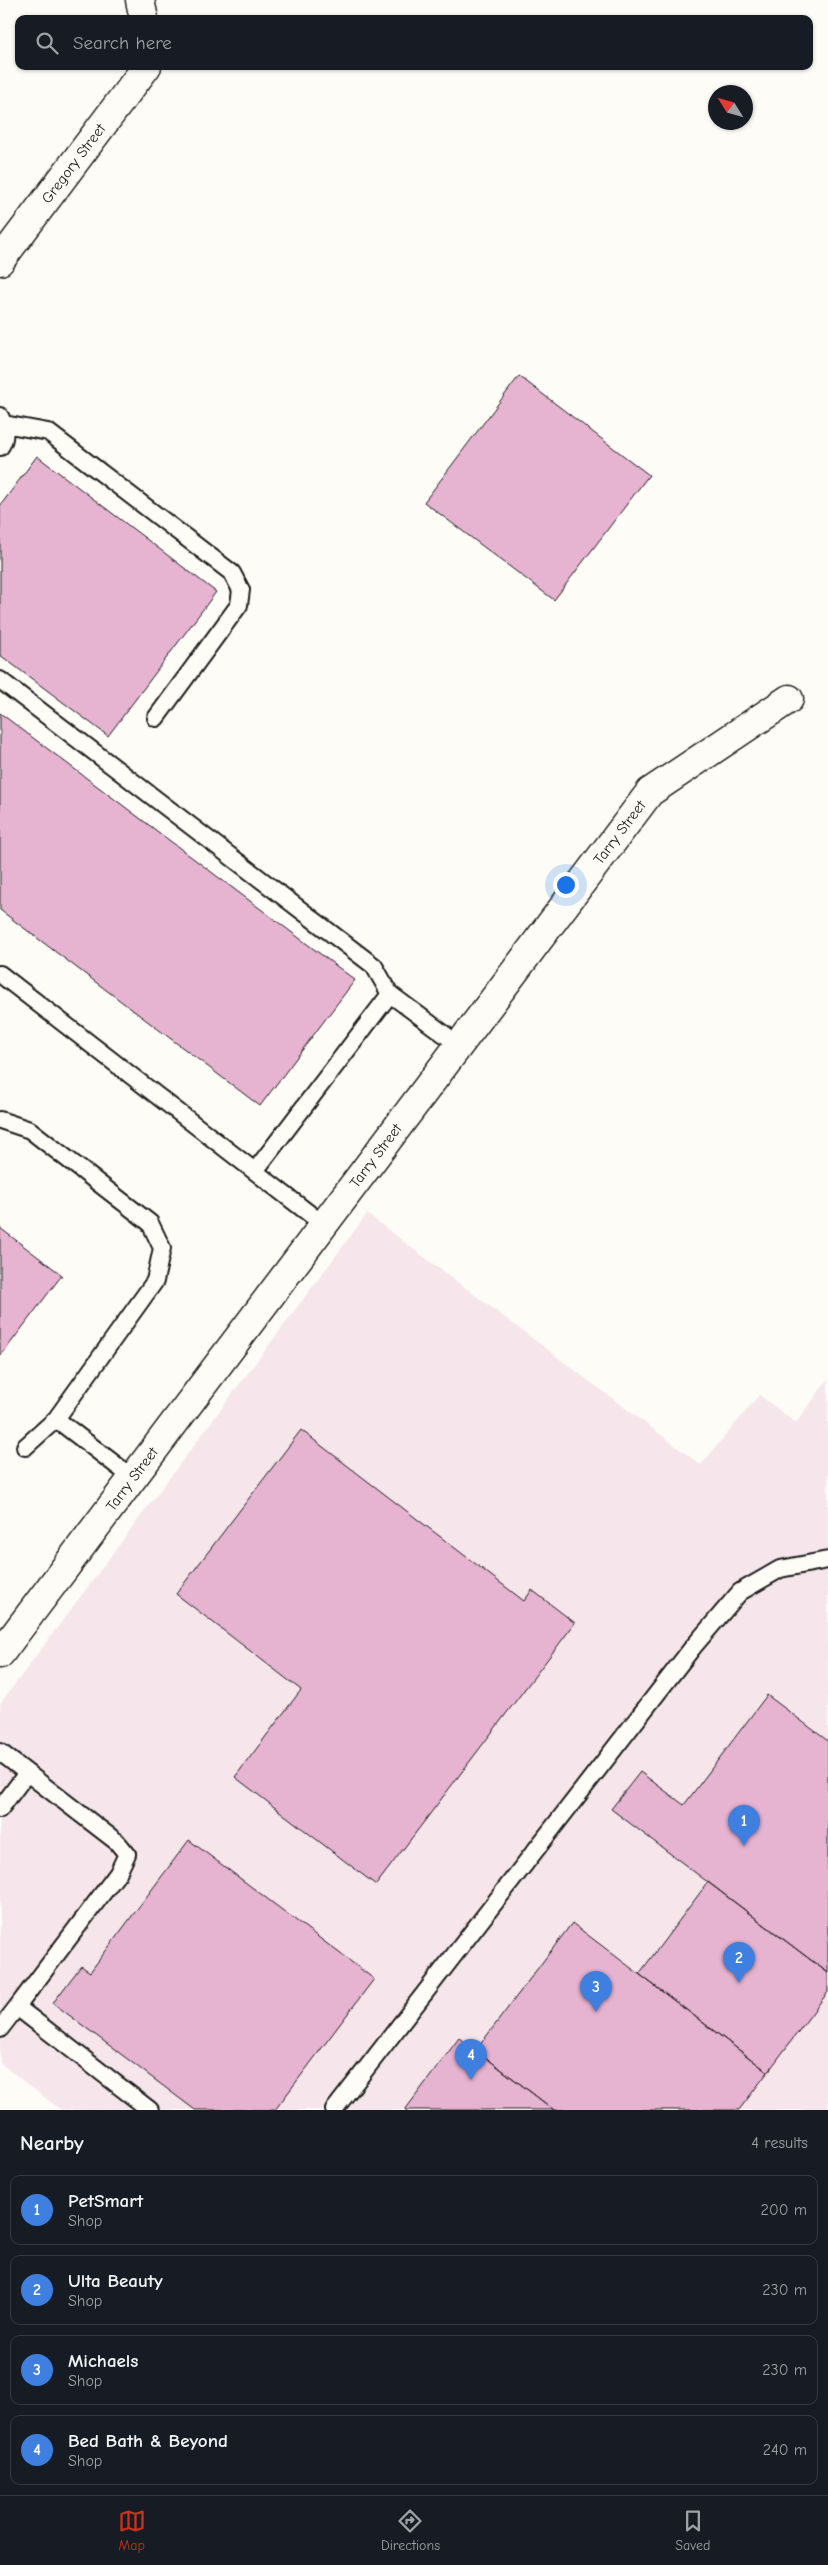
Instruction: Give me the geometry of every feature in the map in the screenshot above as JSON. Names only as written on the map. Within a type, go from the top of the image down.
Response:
[{"type":"street","points":[[140,0],[143,15]]},
{"type":"street","name":"Gregory Street","points":[[0,261],[145,70]]},
{"type":"street","name":"Tarry Street","points":[[2,1648],[133,1478],[650,792],[789,699]]},
{"type":"lane","points":[[0,448],[4,442],[2,420],[48,432],[232,573],[241,590],[239,605],[156,718]]},
{"type":"lane","points":[[0,680],[374,966],[390,994],[459,1045]]},
{"type":"lane","points":[[0,974],[324,1225]]},
{"type":"lane","points":[[255,1171],[390,994]]},
{"type":"lane","points":[[0,1120],[30,1130],[150,1223],[162,1248],[156,1281],[56,1419],[25,1447]]},
{"type":"lane","points":[[56,1419],[133,1478]]},
{"type":"lane","points":[[334,2110],[692,1647],[740,1592],[780,1569],[828,1560]]},
{"type":"lane","points":[[0,1752],[117,1842],[127,1854],[118,1873],[9,2010],[0,2029]]},
{"type":"lane","points":[[0,1809],[27,1773]]},
{"type":"lane","points":[[9,2010],[150,2110]]},
{"type":"shaded area","points":[[367,1214],[701,1465],[759,1395],[796,1423],[828,1379],[828,2110],[61,2110],[0,2063],[0,1704]]},
{"type":"building","points":[[519,376],[649,475],[554,600],[424,502]]},
{"type":"building","points":[[37,456],[216,592],[108,736],[0,655],[0,506]]},
{"type":"building","points":[[0,713],[355,980],[260,1106],[0,910]]},
{"type":"building","points":[[0,1228],[62,1275],[0,1357]]},
{"type":"building","points":[[301,1430],[524,1601],[532,1590],[575,1623],[376,1885],[235,1777],[301,1690],[176,1594]]},
{"type":"building","points":[[767,1695],[828,1741],[828,1973],[611,1809],[640,1772],[684,1805]]},
{"type":"building","points":[[189,1840],[374,1979],[275,2110],[195,2110],[53,2003],[81,1966],[90,1972]]},
{"type":"building","points":[[708,1882],[828,1973],[828,1992],[768,2072],[639,1974]]},
{"type":"building","points":[[572,1923],[768,2072],[739,2110],[554,2110],[476,2050]]},
{"type":"building","points":[[459,2038],[476,2050],[554,2110],[405,2110]]},
{"type":"place","name":"PetSmart","points":[[744,1846]]},
{"type":"place","name":"Ulta Beauty","points":[[739,1983]]},
{"type":"place","name":"Michaels","points":[[596,2012]]},
{"type":"place","name":"Bed Bath & Beyond","points":[[471,2080]]}]
